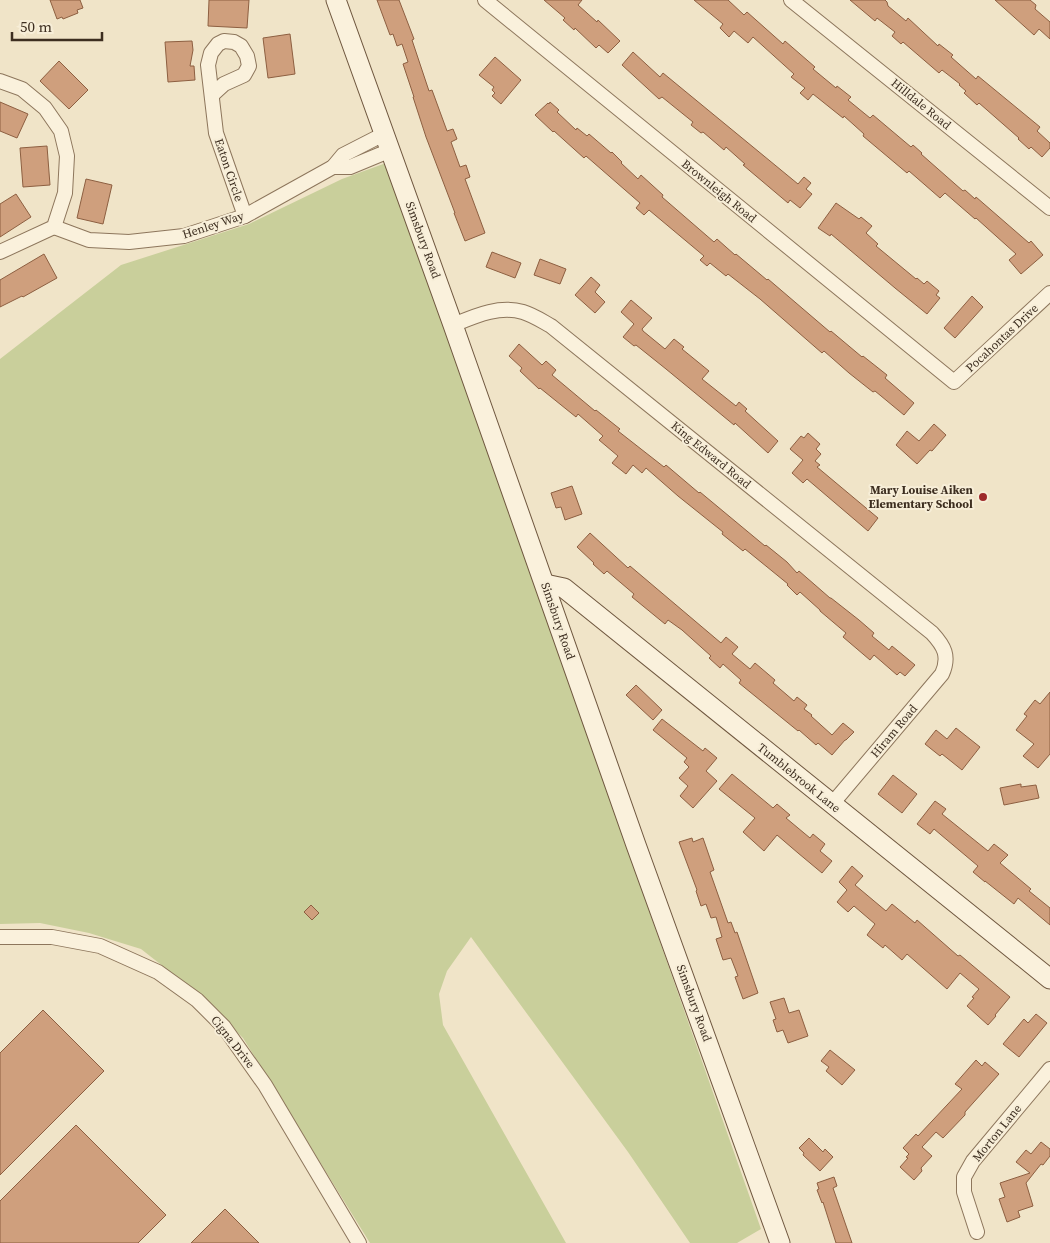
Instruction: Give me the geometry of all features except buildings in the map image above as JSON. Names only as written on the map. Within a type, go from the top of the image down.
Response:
[{"type":"main road","name":"Simsbury Road","points":[[336,0],[453,324],[636,846],[780,1243]]},
{"type":"main road","name":"Tumblebrook Lane","points":[[545,584],[564,588],[1050,979]]},
{"type":"street","name":"Brownleigh Road","points":[[484,0],[954,382]]},
{"type":"street","name":"Hilldale Road","points":[[791,0],[1050,208]]},
{"type":"street","points":[[0,81],[22,89],[45,108],[61,131],[67,156],[65,193],[54,226],[0,252]]},
{"type":"street","name":"Eaton Circle","points":[[212,95],[216,133],[245,216]]},
{"type":"street","name":"Henley Way","points":[[54,226],[89,240],[129,242],[184,236],[245,216],[333,167],[343,155],[388,142]]},
{"type":"street","name":"Pocahontas Drive","points":[[954,382],[1050,293]]},
{"type":"street","name":"King Edward Road","points":[[453,324],[492,311],[506,310],[522,311],[551,326],[932,633],[943,646],[946,654]]},
{"type":"street","name":"Hiram Road","points":[[832,804],[942,674],[945,668],[946,654]]},
{"type":"street","name":"Cigna Drive","points":[[0,937],[52,937],[100,946],[158,972],[197,1000],[224,1027],[265,1084],[359,1243]]},
{"type":"street","name":"Morton Lane","points":[[977,1232],[964,1192],[964,1177],[973,1161],[1050,1070]]},
{"type":"green space","points":[[386,163],[761,1229],[737,1243],[690,1243],[628,1152],[471,937],[447,971],[439,994],[443,1025],[566,1243],[370,1243],[243,1038],[192,989],[141,949],[89,933],[40,923],[0,924],[0,359],[121,265],[249,224],[342,179]]},
{"type":"place","name":"Mary Louise Aiken Elementary School","points":[[983,497]]}]
